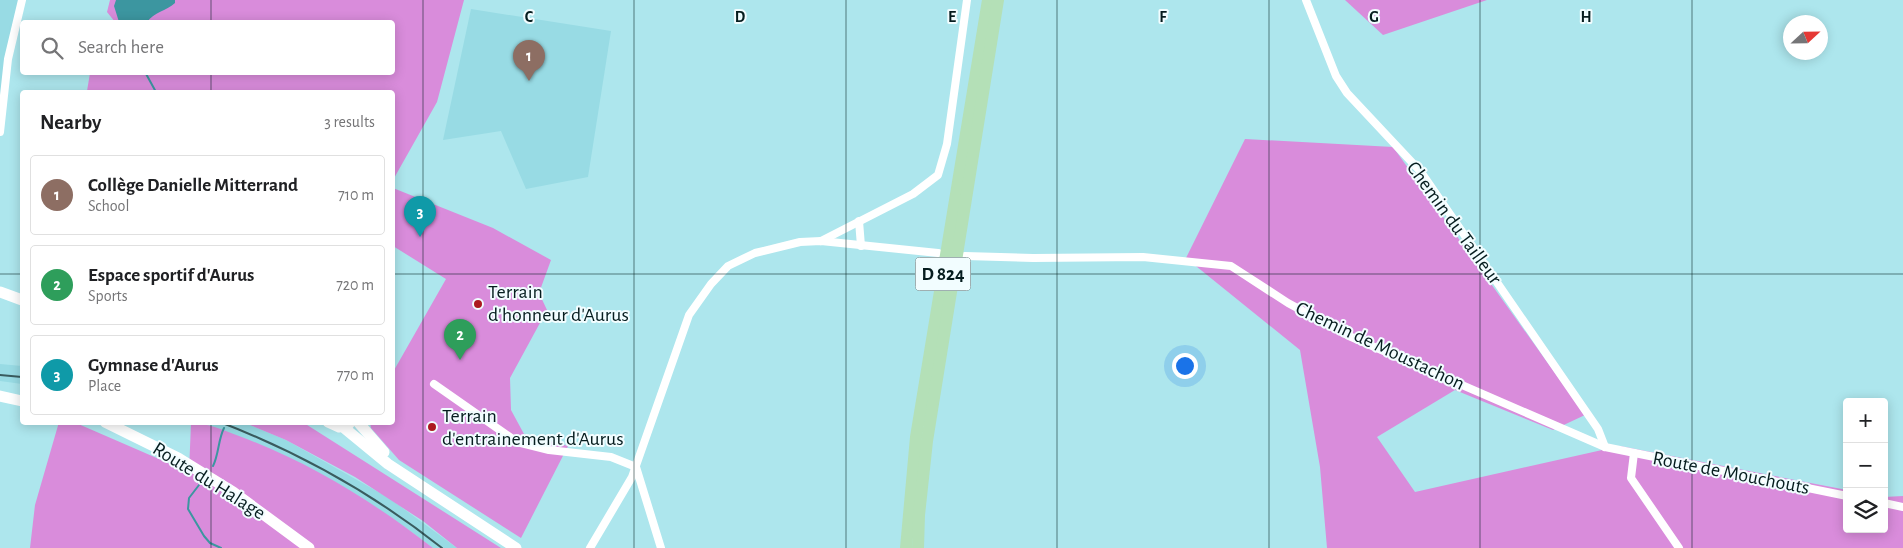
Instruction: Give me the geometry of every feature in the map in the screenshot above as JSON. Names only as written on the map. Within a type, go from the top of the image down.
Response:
[{"type":"highway","name":"D 824","points":[[906,548],[916,437],[988,0]]},
{"type":"highway","name":"D 824","points":[[918,548],[919,515],[928,432],[998,0]]},
{"type":"main road","points":[[0,292],[20,299]]},
{"type":"main road","points":[[0,396],[20,401]]},
{"type":"main road","name":"Route du Halage","points":[[111,425],[178,458],[233,492],[309,548]]},
{"type":"main road","points":[[332,425],[335,427],[346,425],[388,464],[400,470],[516,548]]},
{"type":"main road","points":[[361,425],[400,470]]},
{"type":"street","points":[[0,132],[8,59],[22,0]]},
{"type":"street","points":[[822,241],[913,194],[938,176],[947,144],[967,0]]},
{"type":"street","name":"Chemin du Tailleur","points":[[1306,0],[1336,76],[1347,93],[1421,172],[1598,429],[1605,447]]},
{"type":"street","points":[[859,221],[861,246]]},
{"type":"street","points":[[590,548],[628,485],[636,467],[689,315],[711,284],[728,266],[755,253],[800,242],[822,241],[938,253]]},
{"type":"street","name":"Chemin de Moustachon","points":[[965,256],[1033,258],[1144,257],[1231,266],[1288,303],[1349,336],[1605,447],[1615,449]]},
{"type":"street","points":[[434,384],[517,442],[549,450],[610,457],[636,467]]},
{"type":"street","name":"Route de Mouchouts","points":[[1615,449],[1843,495]]},
{"type":"street","points":[[1634,453],[1631,478],[1679,548]]},
{"type":"street","points":[[636,467],[661,548]]},
{"type":"street","points":[[1888,504],[1903,506]]},
{"type":"shaded area","points":[[0,0],[22,0],[8,59],[0,132]]},
{"type":"shaded area","points":[[110,0],[464,0],[437,102],[395,176],[395,90],[87,90],[90,75],[395,75],[395,20],[113,20],[107,12]]},
{"type":"shaded area","points":[[116,0],[175,0],[175,3],[149,20],[118,20],[114,6]]},
{"type":"shaded area","points":[[1345,0],[1487,0],[1383,35]]},
{"type":"shaded area","points":[[471,9],[611,31],[588,177],[526,189],[501,131],[443,140]]},
{"type":"shaded area","points":[[1245,139],[1393,147],[1585,415],[1553,430],[1455,390],[1377,437],[1415,492],[1620,446],[1843,489],[1843,533],[1888,533],[1888,497],[1903,496],[1903,548],[1327,548],[1320,467],[1300,350],[1186,258]]},
{"type":"shaded area","points":[[395,189],[493,228],[551,260],[539,293],[547,310],[510,378],[511,410],[524,434],[568,446],[521,538],[399,460],[371,428],[370,425],[395,425],[395,368],[446,279],[395,247]]},
{"type":"shaded area","points":[[0,364],[20,366],[20,384],[0,381]]},
{"type":"shaded area","points":[[58,425],[81,425],[189,472],[191,425],[207,425],[265,446],[316,471],[364,499],[433,548],[30,548],[35,505]]},
{"type":"shaded area","points":[[207,425],[250,425],[286,440],[389,498],[457,548],[433,548],[405,527]]},
{"type":"shaded area","points":[[250,425],[307,425],[501,548],[457,548],[423,521],[355,477],[286,440]]},
{"type":"waterway","points":[[147,75],[155,90]]},
{"type":"waterway","points":[[213,466],[224,428]]},
{"type":"waterway","points":[[199,485],[189,498],[188,509],[204,536],[210,543],[221,548]]},
{"type":"railway","points":[[0,375],[20,377]]},
{"type":"railway","points":[[228,425],[279,447],[336,476],[390,510],[442,548]]},
{"type":"place","name":"Collège Danielle Mitterrand","points":[[529,81]]},
{"type":"place","name":"Gymnase d'Aurus","points":[[420,237]]},
{"type":"place","name":"Terrain d'honneur d'Aurus","points":[[478,304]]},
{"type":"place","name":"Espace sportif d'Aurus","points":[[460,360]]},
{"type":"place","name":"Terrain d'entrainement d'Aurus","points":[[432,427]]}]
